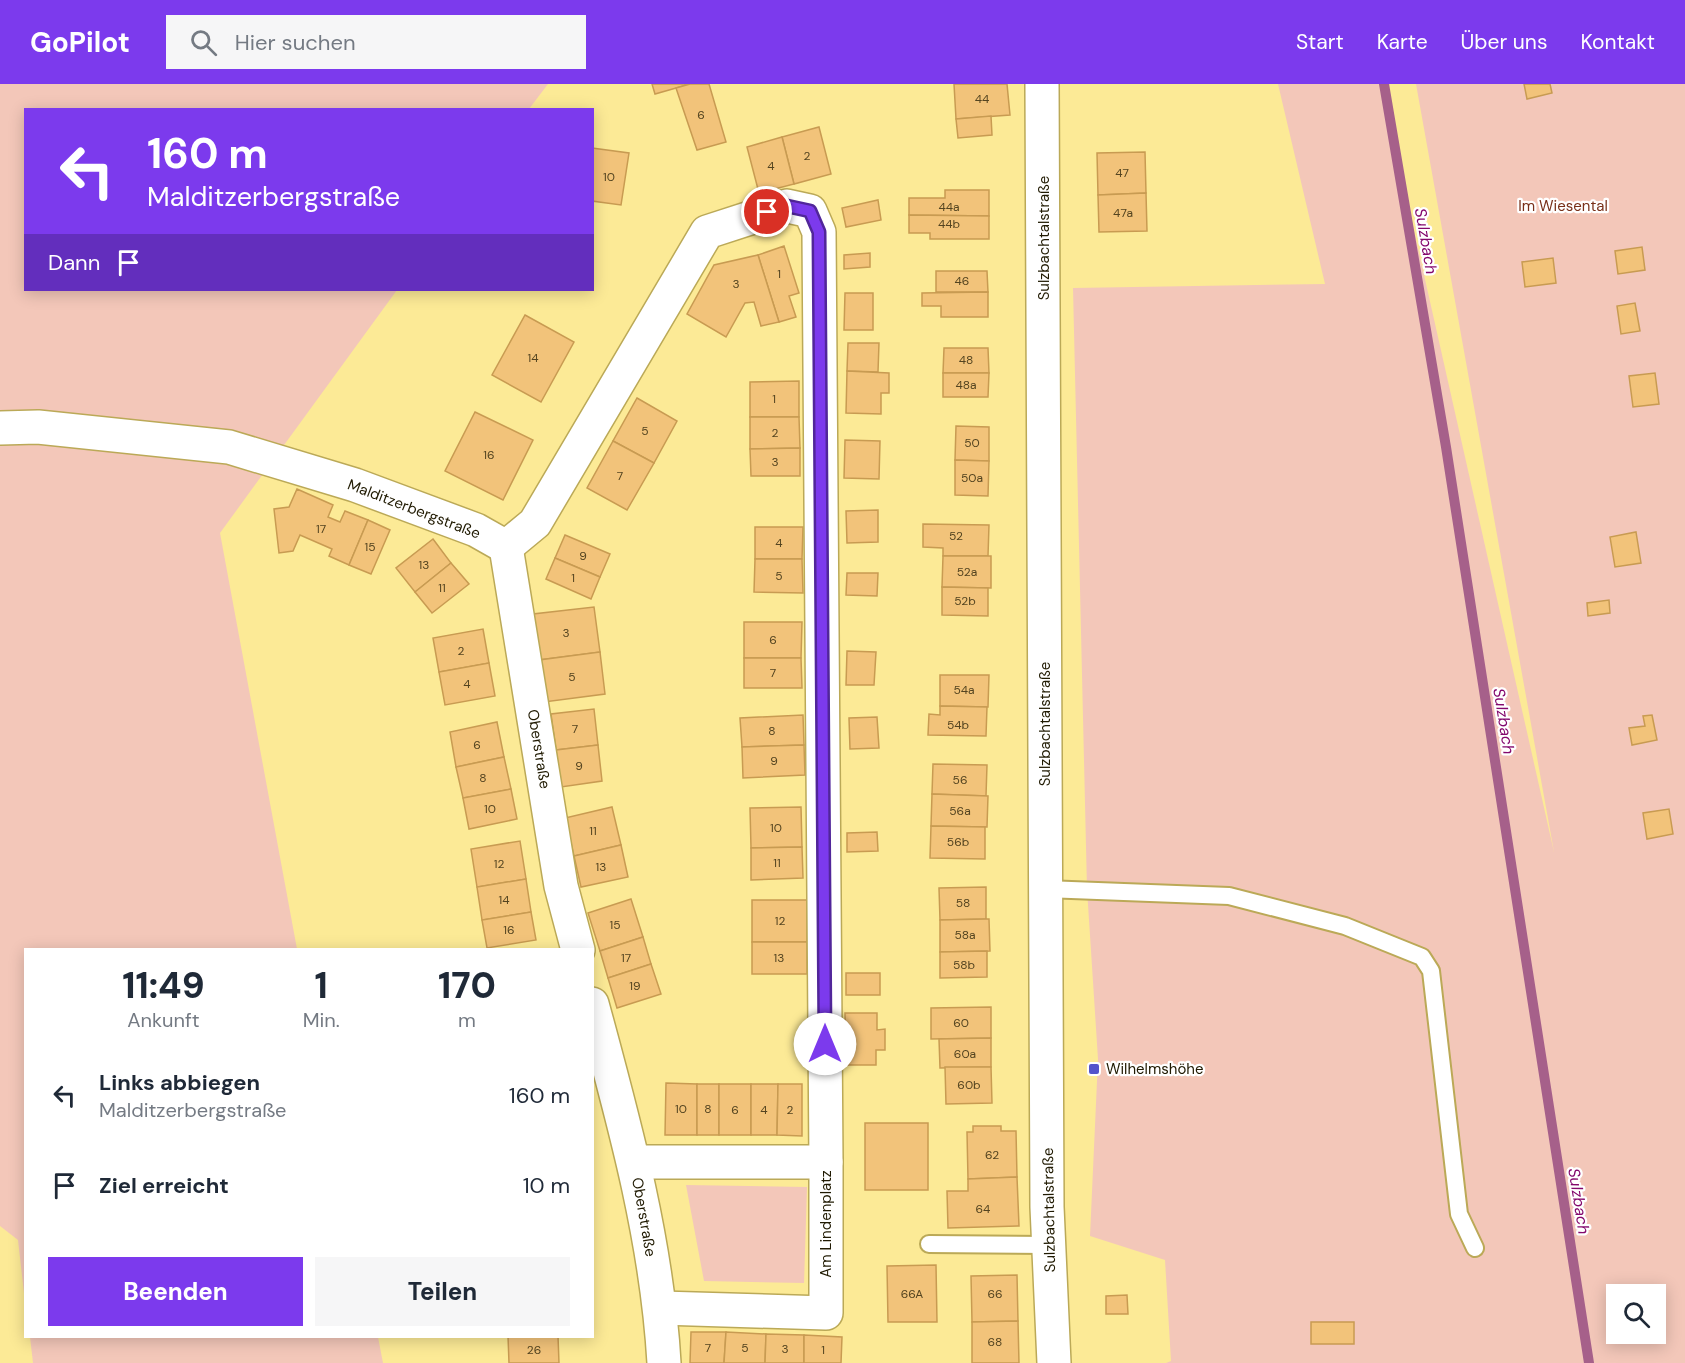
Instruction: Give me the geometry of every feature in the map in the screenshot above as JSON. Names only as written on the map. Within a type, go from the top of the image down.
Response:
[{"type":"street","name":"Sulzbachtalstraße","points":[[1042,84],[1048,1245],[1054,1363]]},
{"type":"street","points":[[506,547],[535,523],[707,231],[787,206],[810,211],[819,232],[826,1162]]},
{"type":"street","name":"Malditzerbergstraße","points":[[0,428],[38,427],[229,447],[355,485],[476,530],[506,547]]},
{"type":"street","name":"Oberstraße","points":[[506,547],[561,886],[577,948]]},
{"type":"street","name":"Oberstraße","points":[[594,1012],[634,1162],[661,1308],[664,1363]]},
{"type":"street","name":"Am Lindenplatz","points":[[634,1162],[826,1162],[826,1313],[661,1308]]},
{"type":"lane","points":[[1045,889],[1229,896],[1345,926],[1422,957],[1431,971],[1459,1214],[1475,1248]]},
{"type":"lane","points":[[929,1244],[1048,1245]]},
{"type":"green space","points":[[0,84],[548,84],[530,108],[24,108],[24,291],[396,291],[220,533],[297,948],[24,948],[24,1293],[18,1240],[0,1226]]},
{"type":"green space","name":"Im Wiesental","points":[[1278,84],[1381,84],[1554,852],[1416,84],[1685,84],[1685,1363],[1166,1363],[1171,1361],[1165,1260],[1090,1236],[1098,1059],[1087,889],[1073,288],[1325,284]]},
{"type":"green space","points":[[686,1185],[807,1187],[804,1283],[704,1281]]},
{"type":"green space","points":[[30,1338],[378,1338],[383,1363],[33,1363]]},
{"type":"building","points":[[652,84],[690,84],[655,94]]},
{"type":"building","points":[[690,84],[709,84],[726,142],[697,150],[676,88]]},
{"type":"building","points":[[954,84],[1007,84],[1010,115],[956,119]]},
{"type":"building","points":[[1524,84],[1550,84],[1552,93],[1527,99]]},
{"type":"building","points":[[991,116],[992,135],[958,138],[956,119]]},
{"type":"building","points":[[819,127],[831,174],[794,184],[782,137]]},
{"type":"building","points":[[782,137],[794,184],[759,193],[747,147]]},
{"type":"building","points":[[594,148],[629,153],[621,205],[594,201]]},
{"type":"building","points":[[1145,152],[1146,193],[1098,195],[1097,153]]},
{"type":"building","points":[[945,190],[989,190],[989,216],[909,215],[909,198],[945,198]]},
{"type":"building","points":[[1146,193],[1147,231],[1099,232],[1098,195]]},
{"type":"building","points":[[878,200],[881,220],[846,227],[842,208]]},
{"type":"building","points":[[909,215],[989,216],[989,239],[930,239],[930,233],[909,233]]},
{"type":"building","points":[[784,246],[799,293],[789,296],[796,317],[779,322],[758,255]]},
{"type":"building","points":[[1642,247],[1645,270],[1618,274],[1615,251]]},
{"type":"building","points":[[870,253],[870,267],[844,269],[844,255]]},
{"type":"building","points":[[758,255],[779,322],[761,326],[754,302],[745,303],[726,337],[687,314],[714,265]]},
{"type":"building","points":[[1553,258],[1556,283],[1525,287],[1522,262]]},
{"type":"building","points":[[936,271],[987,271],[988,292],[936,292]]},
{"type":"building","points":[[988,292],[988,317],[941,317],[941,306],[922,306],[922,293]]},
{"type":"building","points":[[845,293],[873,293],[873,330],[844,330]]},
{"type":"building","points":[[1635,303],[1640,331],[1621,334],[1617,306]]},
{"type":"building","points":[[525,315],[574,342],[541,402],[492,375]]},
{"type":"building","points":[[848,343],[879,343],[878,372],[847,371]]},
{"type":"building","points":[[944,348],[988,348],[989,373],[943,373]]},
{"type":"building","points":[[847,371],[889,373],[889,393],[881,393],[881,414],[846,413]]},
{"type":"building","points":[[943,373],[989,373],[988,397],[943,397]]},
{"type":"building","points":[[1655,373],[1659,404],[1633,407],[1629,376]]},
{"type":"building","points":[[799,381],[799,417],[750,417],[750,382]]},
{"type":"building","points":[[637,398],[677,421],[654,463],[613,441]]},
{"type":"building","points":[[475,412],[533,440],[503,500],[445,471]]},
{"type":"building","points":[[750,417],[799,417],[800,448],[750,449]]},
{"type":"building","points":[[956,426],[989,427],[989,461],[955,460]]},
{"type":"building","points":[[845,440],[880,441],[879,479],[844,478]]},
{"type":"building","points":[[613,441],[654,463],[627,510],[587,488]]},
{"type":"building","points":[[800,448],[800,476],[751,476],[750,449]]},
{"type":"building","points":[[955,460],[989,461],[988,496],[955,495]]},
{"type":"building","points":[[297,489],[333,505],[328,517],[340,522],[345,511],[368,520],[349,565],[329,556],[332,549],[300,535],[293,551],[279,553],[274,509],[289,507]]},
{"type":"building","points":[[878,510],[878,542],[847,543],[846,511]]},
{"type":"building","points":[[368,520],[390,530],[371,574],[349,565]]},
{"type":"building","points":[[923,524],[989,525],[988,556],[943,556],[943,548],[923,547]]},
{"type":"building","points":[[755,527],[803,527],[802,559],[755,559]]},
{"type":"building","points":[[1636,532],[1641,563],[1615,567],[1610,537]]},
{"type":"building","points":[[565,535],[610,554],[600,577],[555,558]]},
{"type":"building","points":[[433,539],[451,563],[415,592],[396,568]]},
{"type":"building","points":[[943,556],[991,556],[991,588],[942,587]]},
{"type":"building","points":[[555,558],[600,577],[591,599],[546,579]]},
{"type":"building","points":[[755,559],[802,559],[803,593],[754,592]]},
{"type":"building","points":[[451,563],[469,584],[432,613],[415,592]]},
{"type":"building","points":[[847,573],[878,573],[877,596],[846,595]]},
{"type":"building","points":[[942,587],[988,588],[988,616],[942,615]]},
{"type":"building","points":[[1609,600],[1610,613],[1588,616],[1587,603]]},
{"type":"building","points":[[594,607],[600,652],[539,660],[533,614]]},
{"type":"building","points":[[744,622],[802,622],[801,658],[744,658]]},
{"type":"building","points":[[483,629],[489,663],[439,672],[433,638]]},
{"type":"building","points":[[847,651],[876,652],[874,685],[846,685]]},
{"type":"building","points":[[600,652],[605,694],[544,702],[539,660]]},
{"type":"building","points":[[744,658],[801,658],[802,688],[744,688]]},
{"type":"building","points":[[489,663],[495,696],[445,705],[439,672]]},
{"type":"building","points":[[940,675],[989,675],[988,707],[940,706]]},
{"type":"building","points":[[940,706],[987,707],[986,736],[928,735],[929,714],[940,715]]},
{"type":"building","points":[[594,709],[598,745],[556,750],[551,714]]},
{"type":"building","points":[[803,715],[804,745],[742,747],[740,718]]},
{"type":"building","points":[[1652,715],[1657,740],[1632,745],[1629,728],[1645,726],[1643,716]]},
{"type":"building","points":[[877,717],[879,748],[850,749],[849,718]]},
{"type":"building","points":[[497,722],[504,757],[456,767],[450,732]]},
{"type":"building","points":[[598,745],[602,781],[561,787],[556,750]]},
{"type":"building","points":[[804,745],[805,775],[743,778],[742,747]]},
{"type":"building","points":[[504,757],[511,789],[463,798],[456,767]]},
{"type":"building","points":[[933,764],[987,765],[986,796],[932,794]]},
{"type":"building","points":[[511,789],[517,819],[469,829],[463,798]]},
{"type":"building","points":[[932,794],[988,796],[987,827],[931,826]]},
{"type":"building","points":[[612,807],[621,845],[574,856],[565,818]]},
{"type":"building","points":[[801,807],[802,847],[751,848],[750,808]]},
{"type":"building","points":[[1669,809],[1673,834],[1647,839],[1643,813]]},
{"type":"building","points":[[931,826],[985,827],[985,859],[930,858]]},
{"type":"building","points":[[877,832],[878,851],[847,852],[847,833]]},
{"type":"building","points":[[520,841],[526,879],[477,887],[471,849]]},
{"type":"building","points":[[621,845],[628,877],[581,887],[574,856]]},
{"type":"building","points":[[802,847],[803,878],[751,880],[751,848]]},
{"type":"building","points":[[526,879],[531,912],[482,920],[477,887]]},
{"type":"building","points":[[986,887],[986,919],[940,920],[939,888]]},
{"type":"building","points":[[631,899],[643,937],[600,951],[588,913]]},
{"type":"building","points":[[752,900],[807,900],[807,942],[752,942]]},
{"type":"building","points":[[531,912],[536,940],[487,948],[482,920]]},
{"type":"building","points":[[989,919],[990,951],[940,952],[940,920]]},
{"type":"building","points":[[643,937],[651,964],[608,978],[600,951]]},
{"type":"building","points":[[752,942],[807,942],[807,974],[752,974]]},
{"type":"building","points":[[987,951],[987,977],[940,978],[940,952]]},
{"type":"building","points":[[651,964],[661,994],[617,1008],[608,978]]},
{"type":"building","points":[[846,973],[880,973],[880,995],[846,995]]},
{"type":"building","points":[[991,1007],[991,1038],[931,1039],[931,1008]]},
{"type":"building","points":[[845,1013],[877,1013],[877,1030],[885,1029],[885,1050],[876,1050],[876,1065],[846,1065]]},
{"type":"building","points":[[991,1038],[991,1067],[940,1068],[939,1039]]},
{"type":"building","points":[[945,1067],[991,1067],[992,1103],[946,1104]]},
{"type":"building","points":[[666,1083],[697,1084],[697,1135],[665,1135]]},
{"type":"building","points":[[697,1084],[719,1084],[719,1135],[697,1135]]},
{"type":"building","points":[[719,1084],[751,1084],[751,1135],[719,1135]]},
{"type":"building","points":[[751,1084],[778,1084],[777,1135],[751,1135]]},
{"type":"building","points":[[778,1084],[802,1084],[802,1136],[777,1135]]},
{"type":"building","points":[[865,1123],[928,1123],[928,1190],[865,1190]]},
{"type":"building","points":[[973,1126],[1001,1126],[1001,1131],[1016,1131],[1017,1177],[968,1179],[967,1132],[973,1132]]},
{"type":"building","points":[[1017,1177],[1019,1226],[948,1228],[947,1191],[968,1191],[968,1179]]},
{"type":"building","points":[[936,1265],[937,1322],[888,1322],[887,1266]]},
{"type":"building","points":[[1017,1275],[1018,1321],[972,1322],[971,1276]]},
{"type":"building","points":[[1127,1295],[1128,1314],[1106,1314],[1106,1296]]},
{"type":"building","points":[[1018,1321],[1019,1363],[972,1363],[972,1322]]},
{"type":"building","points":[[1311,1322],[1354,1322],[1354,1344],[1311,1344]]},
{"type":"building","points":[[691,1332],[726,1332],[724,1363],[690,1363]]},
{"type":"building","points":[[726,1332],[766,1334],[765,1363],[724,1363]]},
{"type":"building","points":[[766,1334],[804,1335],[804,1363],[765,1363]]},
{"type":"building","points":[[804,1335],[842,1337],[841,1363],[804,1363]]},
{"type":"building","points":[[508,1338],[558,1338],[559,1363],[509,1363]]},
{"type":"waterway","name":"Sulzbach","points":[[1384,84],[1446,447],[1589,1363]]},
{"type":"place","name":"Wilhelmshöhe","points":[[1094,1069]]},
{"type":"route","points":[[767,212],[787,206],[810,211],[819,232],[825,1044]]}]
